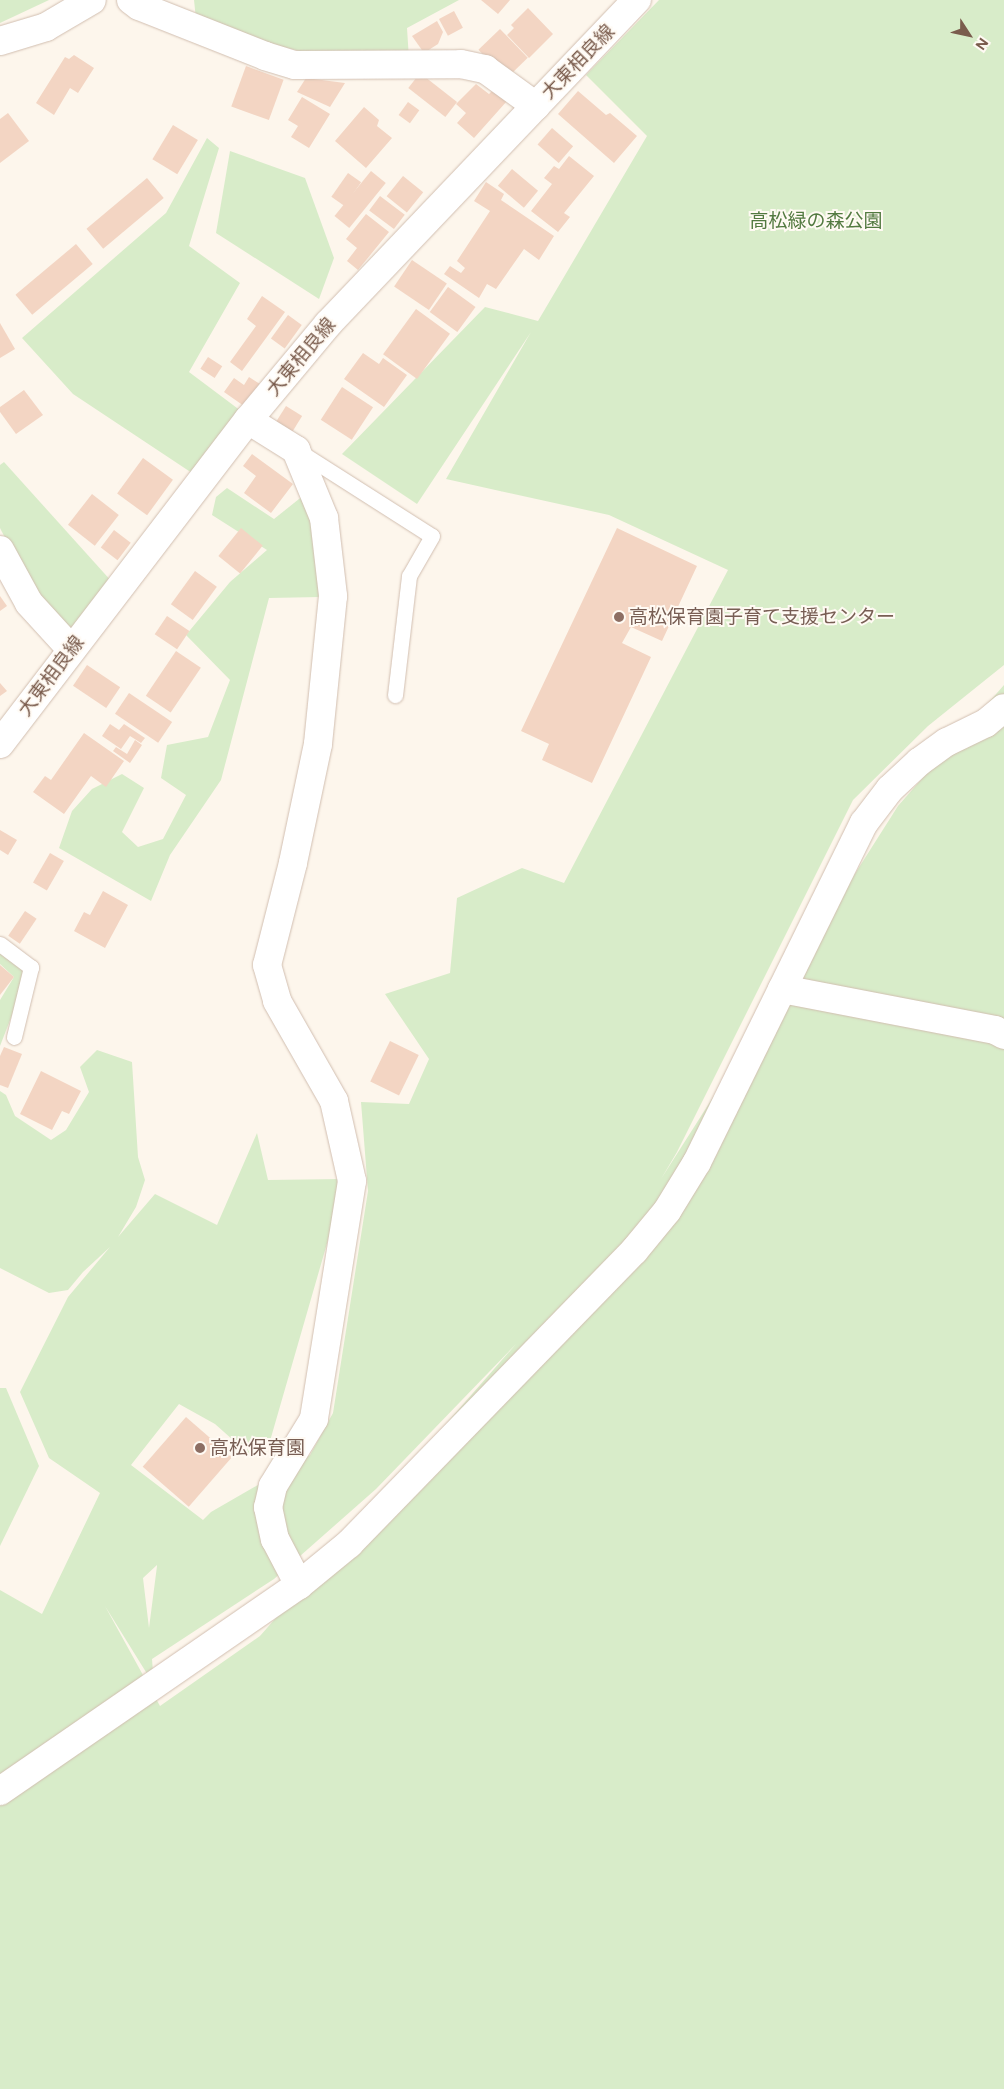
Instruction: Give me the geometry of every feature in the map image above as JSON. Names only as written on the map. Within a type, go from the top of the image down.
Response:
[{"type":"street","points":[[0,40],[46,27],[92,0]]},
{"type":"street","points":[[131,0],[139,6],[256,53],[295,65],[461,64],[485,69],[536,106]]},
{"type":"street","name":"大東相良線","points":[[0,744],[248,420],[328,324],[637,0]]},
{"type":"street","points":[[248,420],[296,450],[324,518],[333,596],[318,744],[293,863],[267,965],[277,1001],[334,1101],[352,1181],[314,1419],[273,1486],[268,1507],[275,1539],[299,1585]]},
{"type":"street","points":[[0,550],[29,603],[71,649]]},
{"type":"street","points":[[0,1792],[299,1585],[349,1544],[634,1251],[662,1217],[697,1162],[864,823],[890,789],[919,762],[947,742],[986,723],[1004,708]]},
{"type":"street","points":[[782,989],[995,1030],[1004,1035]]},
{"type":"lane","points":[[296,450],[432,536],[409,576],[395,695]]},
{"type":"lane","points":[[0,944],[31,967],[14,1037]]},
{"type":"green space","points":[[0,0],[49,0],[0,23]]},
{"type":"green space","points":[[194,0],[459,0],[407,28],[409,59],[307,53],[216,30],[196,19]]},
{"type":"green space","name":"高松緑の森公園","points":[[659,0],[1004,0],[1004,665],[928,726],[853,800],[677,1152],[661,1179],[898,806],[1004,685],[1004,2089],[0,2089],[0,1590],[42,1614],[100,1493],[49,1458],[20,1392],[68,1297],[110,1247],[83,1272],[68,1290],[49,1293],[0,1268],[0,1091],[6,1095],[15,1116],[51,1140],[66,1130],[89,1092],[80,1067],[97,1050],[132,1062],[138,1157],[145,1180],[136,1207],[118,1237],[155,1194],[217,1225],[257,1133],[268,1180],[342,1179],[328,1240],[270,1441],[251,1456],[215,1424],[179,1404],[131,1465],[203,1520],[211,1512],[310,1455],[333,1413],[368,1191],[361,1102],[409,1104],[429,1059],[385,994],[450,973],[457,898],[522,868],[564,883],[728,570],[609,515],[446,479],[531,332],[417,504],[342,454],[485,307],[538,321],[647,136],[586,75]],"holes":[[[516,1344],[260,1636],[160,1706],[105,1606],[154,1685],[152,1659],[274,1579],[376,1489]],[[157,1566],[149,1628],[143,1578]]]},
{"type":"green space","points":[[207,138],[219,148],[189,246],[240,283],[189,372],[241,411],[195,475],[73,394],[22,338],[166,213]]},
{"type":"green space","points":[[230,151],[305,178],[334,258],[319,299],[216,233]]},
{"type":"green space","points":[[4,462],[113,583],[68,641],[29,585],[0,528],[0,465]]},
{"type":"green space","points":[[227,488],[274,519],[304,495],[316,527],[320,597],[269,598],[221,780],[170,855],[151,901],[59,848],[72,811],[92,789],[122,774],[144,788],[122,832],[138,847],[163,839],[186,795],[161,778],[167,745],[208,737],[230,680],[186,635],[230,582],[267,550],[212,515],[216,497]]},
{"type":"green space","points":[[0,944],[27,967],[23,987],[0,1046],[0,1000],[14,977],[0,964]]},
{"type":"green space","points":[[0,1388],[6,1388],[39,1466],[0,1546]]},
{"type":"building","points":[[481,0],[510,0],[498,14]]},
{"type":"building","points":[[528,8],[553,34],[529,58],[507,35],[514,28],[511,25]]},
{"type":"building","points":[[454,11],[463,28],[448,36],[439,19]]},
{"type":"building","points":[[437,21],[443,32],[438,44],[424,53],[412,36]]},
{"type":"building","points":[[500,29],[528,58],[506,79],[478,50]]},
{"type":"building","points":[[74,55],[94,68],[78,93],[70,88],[54,115],[36,103],[65,57],[69,59]]},
{"type":"building","points":[[246,66],[284,80],[269,120],[231,106]]},
{"type":"building","points":[[420,73],[457,102],[445,117],[408,88]]},
{"type":"building","points":[[306,78],[345,83],[330,107],[297,92]]},
{"type":"building","points":[[476,84],[489,94],[494,89],[507,101],[474,138],[457,123],[466,113],[456,104]]},
{"type":"building","points":[[578,91],[606,115],[610,113],[637,136],[614,163],[558,114]]},
{"type":"building","points":[[302,97],[330,114],[309,148],[291,137],[298,126],[288,120]]},
{"type":"building","points":[[408,102],[419,110],[410,123],[399,115]]},
{"type":"building","points":[[364,107],[379,120],[377,126],[392,138],[366,168],[335,141]]},
{"type":"building","points":[[8,113],[29,141],[0,163],[0,119]]},
{"type":"building","points":[[173,125],[198,140],[177,174],[152,159]]},
{"type":"building","points":[[552,128],[573,146],[559,163],[538,145]]},
{"type":"building","points":[[569,156],[594,176],[564,213],[570,217],[558,232],[531,211],[552,184],[544,178],[554,166],[559,169]]},
{"type":"building","points":[[512,169],[538,191],[524,208],[498,186]]},
{"type":"building","points":[[371,171],[386,183],[349,228],[334,216]]},
{"type":"building","points":[[348,173],[361,182],[344,206],[331,197]]},
{"type":"building","points":[[403,176],[423,192],[407,213],[387,196]]},
{"type":"building","points":[[147,178],[164,198],[103,249],[86,229]]},
{"type":"building","points":[[486,182],[504,194],[501,200],[554,236],[539,260],[524,249],[496,289],[487,284],[479,298],[444,274],[450,266],[461,273],[465,268],[457,261],[490,211],[474,201]]},
{"type":"building","points":[[380,196],[405,215],[394,229],[369,210]]},
{"type":"building","points":[[366,214],[389,232],[358,270],[347,261],[357,248],[346,239]]},
{"type":"building","points":[[76,244],[93,264],[32,315],[15,295]]},
{"type":"building","points":[[412,260],[447,283],[429,310],[394,287]]},
{"type":"building","points":[[448,287],[476,307],[457,332],[430,312]]},
{"type":"building","points":[[262,296],[285,312],[242,371],[230,362],[256,326],[247,319]]},
{"type":"building","points":[[416,309],[450,334],[417,379],[383,354]]},
{"type":"building","points":[[288,315],[302,325],[285,348],[271,338]]},
{"type":"building","points":[[0,323],[15,349],[0,358]]},
{"type":"building","points":[[363,353],[379,364],[383,358],[407,375],[384,407],[344,379]]},
{"type":"building","points":[[208,357],[222,366],[215,378],[200,369]]},
{"type":"building","points":[[249,377],[260,384],[244,406],[224,392],[234,378],[244,385]]},
{"type":"building","points":[[342,387],[373,407],[352,440],[321,420]]},
{"type":"building","points":[[24,390],[43,415],[16,434],[0,412],[0,407]]},
{"type":"building","points":[[286,406],[302,416],[292,432],[276,422]]},
{"type":"building","points":[[252,454],[293,484],[271,513],[244,493],[256,476],[243,466]]},
{"type":"building","points":[[143,458],[173,480],[147,515],[117,494]]},
{"type":"building","points":[[92,494],[119,515],[95,546],[68,525]]},
{"type":"building","points":[[241,528],[263,546],[240,574],[218,556]]},
{"type":"building","points":[[617,528],[697,566],[662,641],[631,627],[622,643],[651,657],[592,783],[542,760],[549,744],[521,731]]},
{"type":"building","points":[[114,530],[131,543],[118,560],[101,548]]},
{"type":"building","points":[[195,571],[217,587],[193,620],[171,604]]},
{"type":"building","points":[[0,596],[7,606],[0,611]]},
{"type":"building","points":[[167,616],[189,631],[177,649],[155,634]]},
{"type":"building","points":[[176,651],[201,668],[171,713],[146,696]]},
{"type":"building","points":[[87,665],[120,687],[106,708],[73,686]]},
{"type":"building","points":[[0,683],[7,691],[0,696]]},
{"type":"building","points":[[129,693],[172,722],[158,743],[115,714]]},
{"type":"building","points":[[110,724],[119,730],[124,724],[145,738],[141,743],[130,736],[121,749],[102,736]]},
{"type":"building","points":[[84,733],[124,761],[106,787],[91,776],[64,814],[33,792],[45,776],[51,780]]},
{"type":"building","points":[[135,740],[142,745],[130,763],[113,751],[116,747],[127,754]]},
{"type":"building","points":[[0,830],[17,840],[8,855],[0,850]]},
{"type":"building","points":[[50,853],[64,861],[47,890],[33,882]]},
{"type":"building","points":[[103,891],[128,905],[105,948],[74,931],[84,912],[90,915]]},
{"type":"building","points":[[25,911],[37,919],[20,944],[8,936]]},
{"type":"building","points":[[0,965],[14,977],[0,995]]},
{"type":"building","points":[[390,1041],[419,1055],[399,1095],[370,1081]]},
{"type":"building","points":[[4,1047],[22,1054],[8,1088],[0,1085],[0,1056]]},
{"type":"building","points":[[41,1071],[81,1091],[69,1114],[62,1111],[52,1130],[20,1114]]},
{"type":"building","points":[[186,1417],[232,1457],[189,1507],[143,1467]]},
{"type":"place","name":"高松保育園子育て支援センター","points":[[619,617]]},
{"type":"place","name":"高松保育園","points":[[200,1448]]}]
